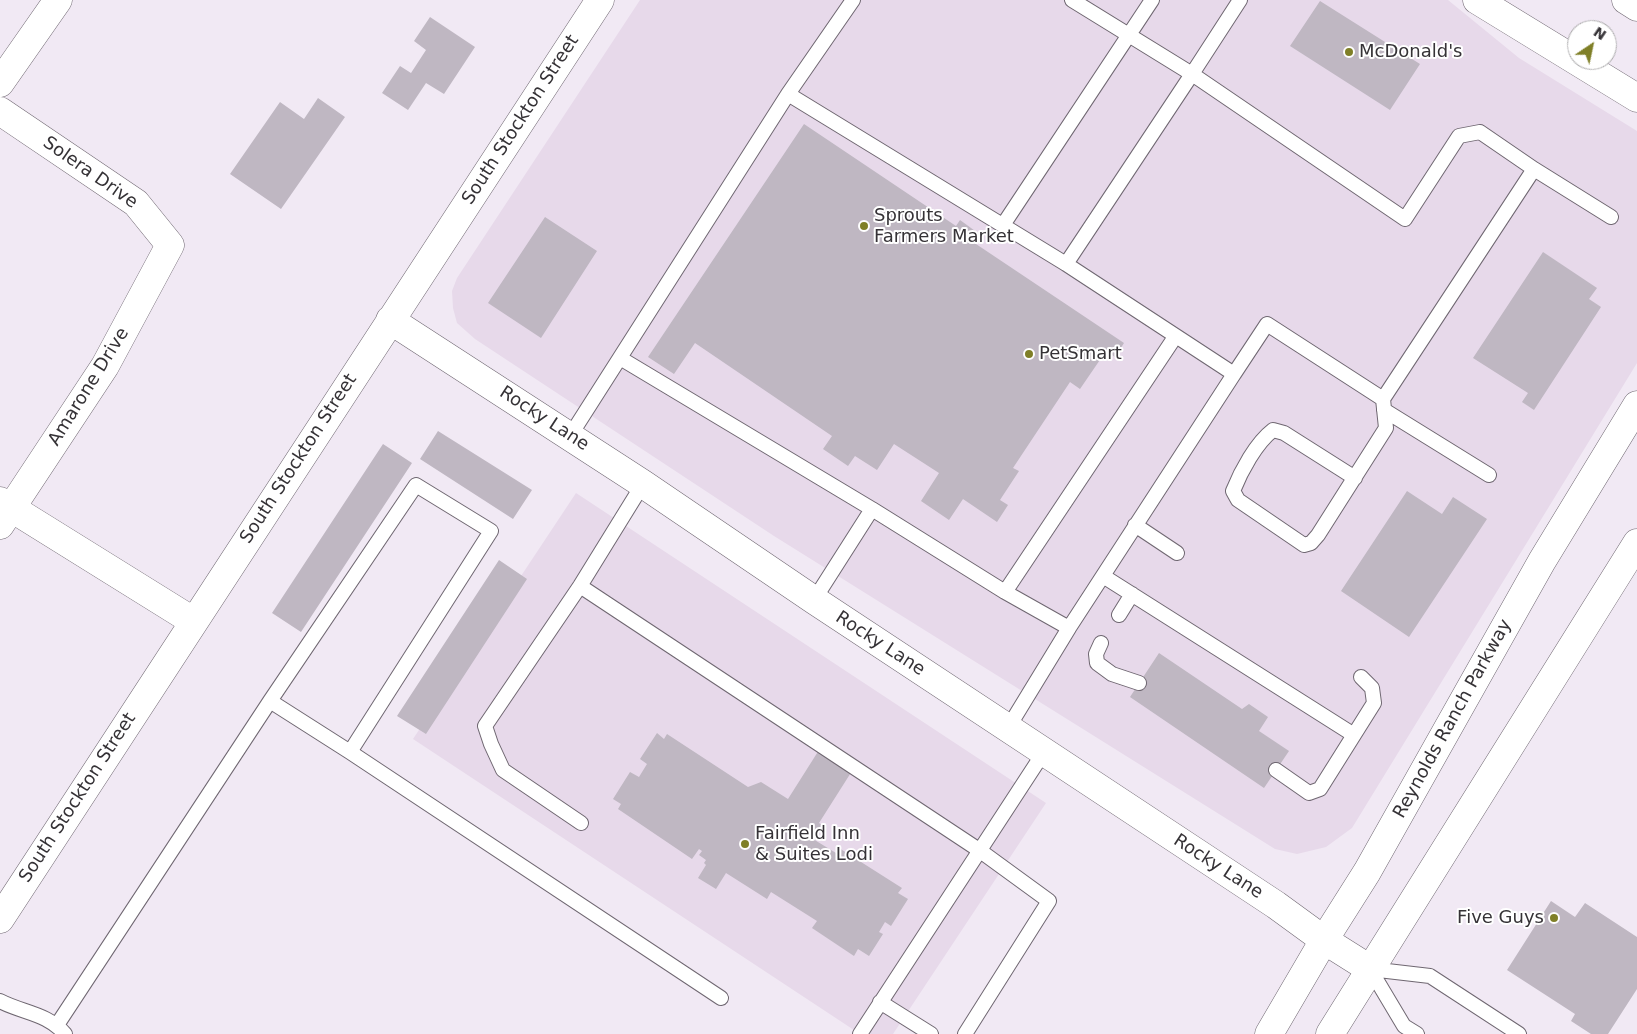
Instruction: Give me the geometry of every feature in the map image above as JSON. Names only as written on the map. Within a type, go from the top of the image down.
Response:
[{"type":"street","points":[[0,83],[58,0]]},
{"type":"street","name":"South Stockton Street","points":[[0,919],[600,0]]},
{"type":"street","points":[[1477,0],[1637,98]]},
{"type":"street","points":[[1626,0],[1637,7]]},
{"type":"street","name":"Solera Drive","points":[[0,111],[136,203],[170,245]]},
{"type":"street","name":"Amarone Drive","points":[[4,511],[105,366],[170,245]]},
{"type":"street","name":"Rocky Lane","points":[[390,320],[643,484],[814,600],[1370,969]]},
{"type":"street","name":"Reynolds Ranch Parkway","points":[[1269,1034],[1324,940],[1367,872],[1542,561],[1637,405]]},
{"type":"street","points":[[4,511],[193,621]]},
{"type":"street","points":[[1330,1034],[1637,543]]},
{"type":"lane","points":[[570,436],[788,94],[853,0]]},
{"type":"lane","points":[[1072,0],[1192,74],[1405,219],[1459,136],[1480,132],[1534,169],[1611,216]]},
{"type":"lane","points":[[1003,225],[1152,0]]},
{"type":"lane","points":[[1066,264],[1240,0]]},
{"type":"lane","points":[[788,94],[1066,264],[1234,374]]},
{"type":"lane","points":[[1355,478],[1284,433],[1273,430],[1264,437],[1238,479],[1233,491],[1238,500],[1304,544],[1311,543],[1318,535],[1355,478],[1386,428],[1384,404],[1534,169]]},
{"type":"lane","points":[[1008,728],[1069,628],[1268,324],[1489,475]]},
{"type":"lane","points":[[1005,592],[1176,337]]},
{"type":"lane","points":[[620,358],[872,509],[1005,592],[1069,628]]},
{"type":"lane","points":[[581,823],[503,770],[485,726],[580,586],[643,484]]},
{"type":"lane","points":[[0,1001],[41,1016],[62,1029],[270,701],[416,485],[491,532],[350,752]]},
{"type":"lane","points":[[814,600],[872,509]]},
{"type":"lane","points":[[1136,525],[1177,553]]},
{"type":"lane","points":[[1103,576],[1354,735]]},
{"type":"lane","points":[[580,586],[978,850],[1050,901],[965,1034]]},
{"type":"lane","points":[[1119,615],[1132,594]]},
{"type":"lane","points":[[1101,643],[1096,654],[1097,663],[1112,674],[1139,683]]},
{"type":"lane","points":[[1276,770],[1309,793],[1320,789],[1374,703],[1372,688],[1361,677]]},
{"type":"lane","points":[[270,701],[721,998]]},
{"type":"lane","points":[[860,1034],[978,850],[1044,752]]},
{"type":"lane","points":[[1370,969],[1404,1026],[1417,1034]]},
{"type":"lane","points":[[1370,969],[1430,976],[1519,1034]]},
{"type":"lane","points":[[880,1002],[931,1034]]},
{"type":"shaded area","points":[[640,0],[1448,0],[1519,58],[1637,131],[1637,363],[1352,828],[1326,847],[1297,854],[1275,849],[774,536],[475,339],[457,323],[453,308],[452,291],[457,278]]},
{"type":"shaded area","points":[[576,493],[1046,803],[893,1034],[860,1034],[413,739]]},
{"type":"building","points":[[1320,1],[1420,64],[1390,110],[1290,46]]},
{"type":"building","points":[[430,17],[475,47],[444,94],[426,83],[408,110],[382,93],[400,66],[411,73],[426,50],[414,41]]},
{"type":"building","points":[[318,98],[345,117],[281,209],[230,174],[280,102],[304,119]]},
{"type":"building","points":[[804,124],[956,226],[960,220],[982,236],[976,244],[1124,343],[1115,357],[1106,351],[1080,389],[1070,382],[1013,468],[1019,471],[1000,500],[1008,505],[997,522],[963,499],[949,520],[921,501],[939,473],[894,444],[877,470],[855,456],[848,466],[823,449],[832,436],[695,343],[674,374],[648,357]]},
{"type":"building","points":[[545,217],[597,251],[541,338],[488,303]]},
{"type":"building","points":[[1543,252],[1597,288],[1589,299],[1601,307],[1534,410],[1522,402],[1528,393],[1473,358]]},
{"type":"building","points":[[438,431],[532,490],[513,519],[420,459]]},
{"type":"building","points":[[383,444],[412,463],[301,632],[272,613]]},
{"type":"building","points":[[1407,491],[1442,514],[1453,497],[1487,519],[1409,637],[1341,591]]},
{"type":"building","points":[[499,560],[527,579],[426,734],[397,716]]},
{"type":"building","points":[[1159,653],[1242,709],[1249,704],[1268,717],[1259,731],[1289,751],[1264,788],[1130,697]]},
{"type":"building","name":"Fairfield Inn & Suites Lodi","points":[[657,733],[664,739],[667,734],[748,787],[761,782],[788,799],[819,750],[852,771],[819,823],[822,825],[813,839],[836,853],[839,848],[902,888],[898,893],[908,899],[891,926],[885,922],[879,932],[883,934],[869,956],[858,949],[854,956],[812,928],[817,921],[771,892],[767,899],[726,873],[716,889],[698,878],[706,865],[704,863],[706,860],[699,855],[702,851],[699,849],[692,859],[618,809],[621,804],[613,799],[630,772],[639,777],[647,764],[640,759]]},
{"type":"building","points":[[1551,901],[1575,917],[1585,903],[1637,937],[1637,989],[1608,1034],[1591,1034],[1571,1021],[1575,1014],[1507,970]]},
{"type":"place","name":"McDonald's","points":[[1349,52]]},
{"type":"place","name":"Sprouts Farmers Market","points":[[864,226]]},
{"type":"place","name":"PetSmart","points":[[1029,354]]},
{"type":"place","name":"Fairfield Inn & Suites Lodi","points":[[745,844]]},
{"type":"place","name":"Five Guys","points":[[1554,918]]}]
